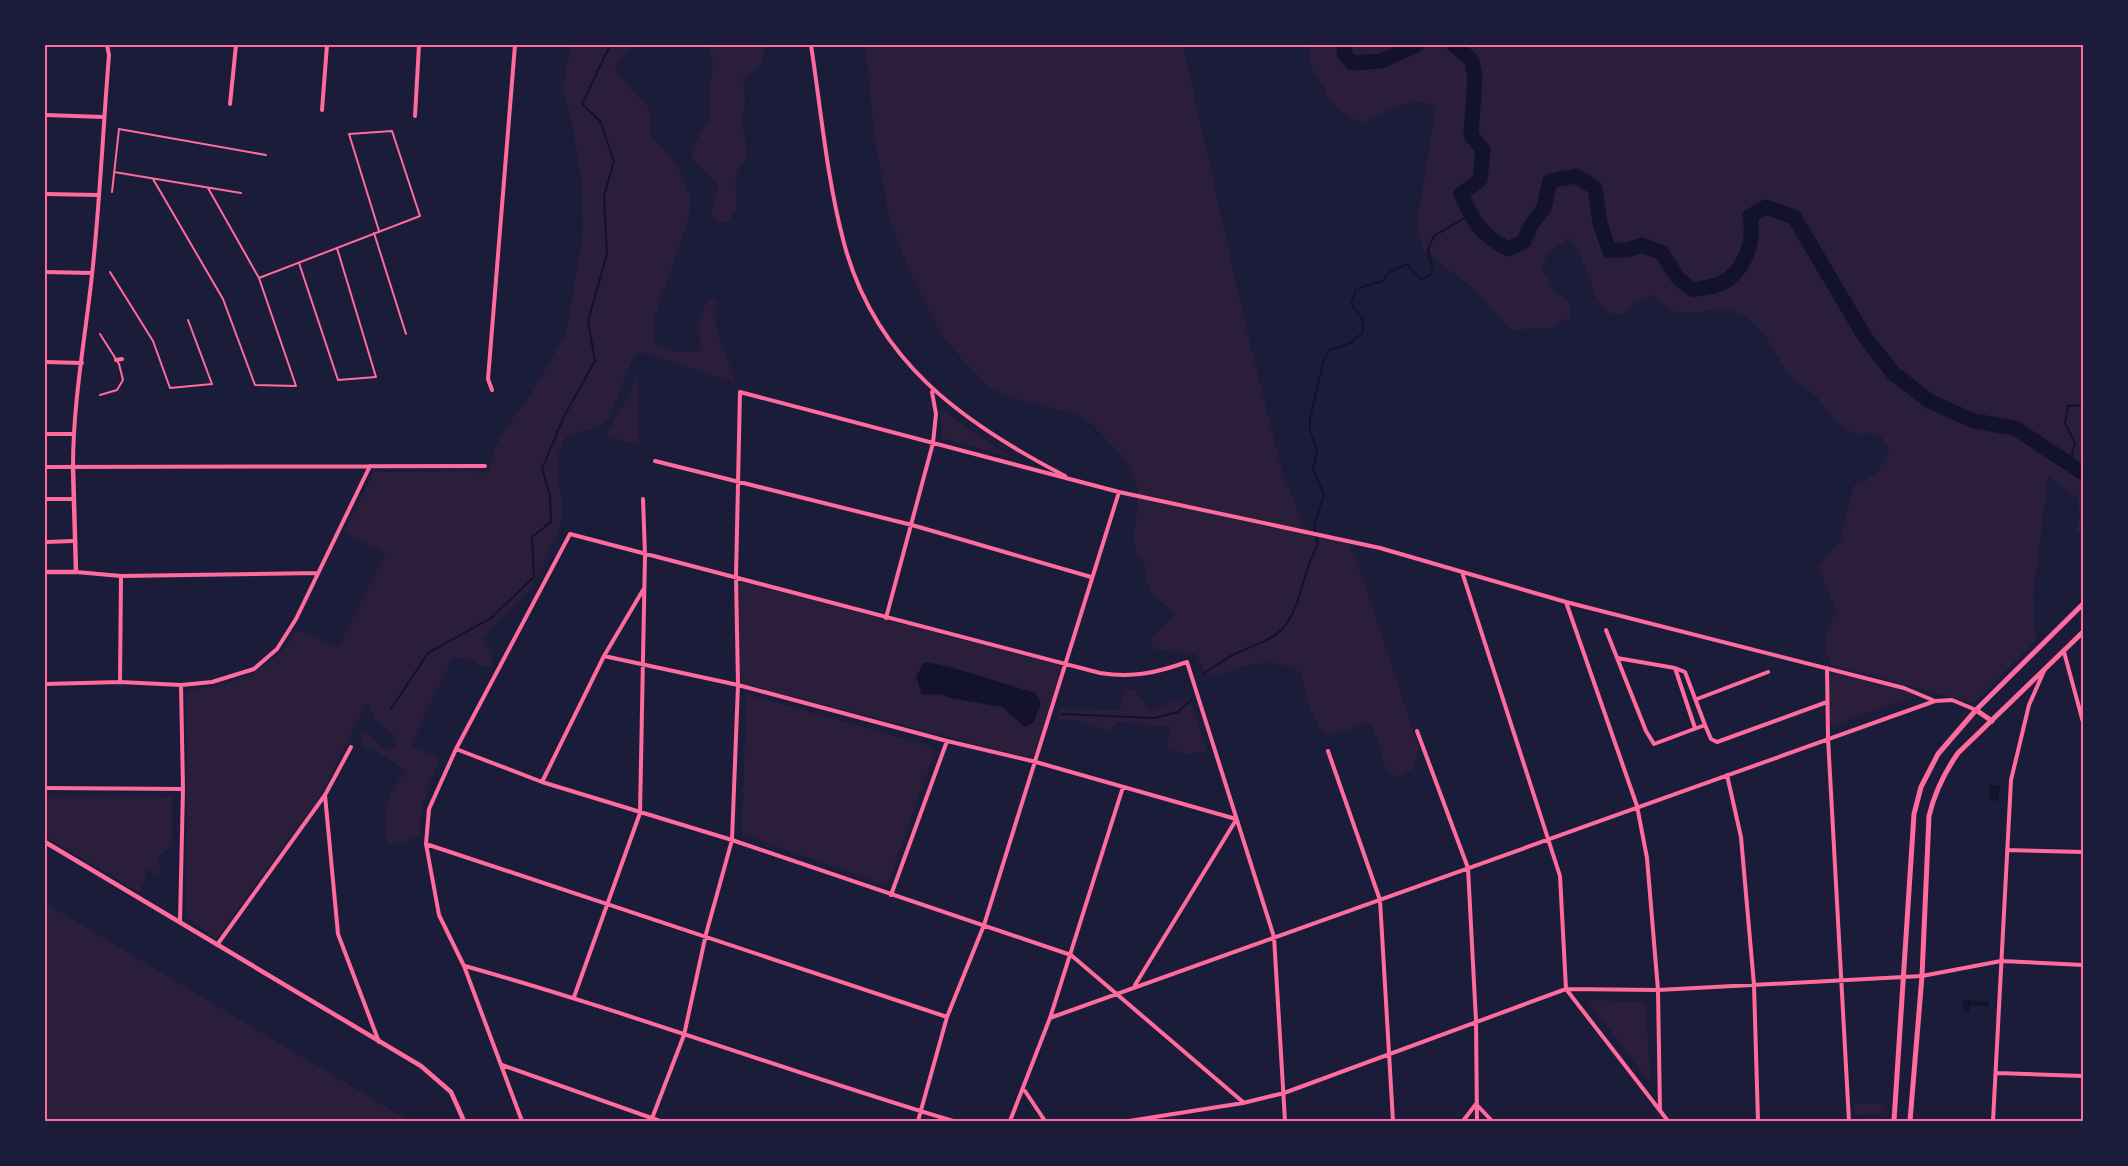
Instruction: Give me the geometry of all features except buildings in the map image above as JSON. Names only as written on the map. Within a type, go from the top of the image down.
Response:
[{"type":"main road","points":[[1894,1121],[1916,805],[1921,787],[1938,754],[1976,710],[2083,604]]},
{"type":"main road","points":[[1910,1121],[1922,976],[1929,816],[1934,795],[1942,777],[1958,753],[2083,632]]},
{"type":"main road","points":[[1976,710],[1992,721]]},
{"type":"street","points":[[76,572],[73,434],[99,195],[109,55],[107,45]]},
{"type":"street","points":[[231,104],[236,45]]},
{"type":"street","points":[[322,110],[327,45]]},
{"type":"street","points":[[415,116],[420,45]]},
{"type":"street","points":[[492,390],[488,379],[515,45]]},
{"type":"street","points":[[811,45],[836,209],[849,262],[863,296],[881,328],[904,361],[932,390],[998,439],[1071,479]]},
{"type":"street","points":[[45,115],[104,117]]},
{"type":"street","points":[[45,194],[99,195]]},
{"type":"street","points":[[45,272],[92,273]]},
{"type":"street","points":[[45,362],[82,363]]},
{"type":"street","points":[[886,618],[933,443],[936,414],[932,390]]},
{"type":"street","points":[[651,1120],[684,1035],[706,934],[732,840],[738,685],[736,576],[740,392],[1119,492],[1380,548],[1566,602],[1921,693],[1935,701]]},
{"type":"street","points":[[45,434],[73,434]]},
{"type":"street","points":[[655,461],[912,525],[1091,577]]},
{"type":"street","points":[[45,684],[120,682],[181,685],[212,682],[254,669],[277,649],[296,618],[370,466]]},
{"type":"street","points":[[45,467],[485,466]]},
{"type":"street","points":[[918,1121],[947,1017],[984,925],[1119,492]]},
{"type":"street","points":[[45,499],[73,499]]},
{"type":"street","points":[[574,997],[609,905],[640,813],[645,555],[643,499]]},
{"type":"street","points":[[522,1121],[464,966],[439,915],[426,844],[429,809],[456,749],[570,534],[645,555],[736,576],[886,618],[1123,676],[1147,675],[1187,662],[1274,937],[1285,1121]]},
{"type":"street","points":[[45,543],[74,541]]},
{"type":"street","points":[[45,572],[120,576],[318,573]]},
{"type":"street","points":[[1462,572],[1551,839],[1560,876],[1566,989],[1668,1121]]},
{"type":"street","points":[[120,576],[120,682]]},
{"type":"street","points":[[542,782],[604,656],[643,590]]},
{"type":"street","points":[[1566,602],[1637,806],[1647,858],[1658,990],[1660,1111]]},
{"type":"street","points":[[1606,630],[1650,741],[1654,744],[1705,725]]},
{"type":"street","points":[[2064,652],[2083,722]]},
{"type":"street","points":[[604,656],[738,685],[947,741],[1036,762],[1236,819]]},
{"type":"street","points":[[1617,658],[1675,668],[1685,672],[1711,739],[1717,742],[1827,702]]},
{"type":"street","points":[[1675,668],[1695,728]]},
{"type":"street","points":[[1827,668],[1828,738],[1850,1121]]},
{"type":"street","points":[[1993,1121],[2007,849],[2016,755],[2029,705],[2044,670]]},
{"type":"street","points":[[1697,699],[1768,672]]},
{"type":"street","points":[[180,922],[183,789],[181,685]]},
{"type":"street","points":[[1050,1018],[1935,701],[1952,700],[1976,710]]},
{"type":"street","points":[[1417,731],[1468,868],[1476,1021],[1477,1121]]},
{"type":"street","points":[[891,895],[947,741]]},
{"type":"street","points":[[217,945],[325,795],[351,747]]},
{"type":"street","points":[[456,749],[542,782],[732,840],[1071,955],[1243,1103]]},
{"type":"street","points":[[1328,751],[1380,900],[1393,1121]]},
{"type":"street","points":[[1727,775],[1741,837],[1754,985],[1758,1121]]},
{"type":"street","points":[[1010,1121],[1024,1090],[1050,1018],[1123,787]]},
{"type":"street","points":[[45,788],[183,789]]},
{"type":"street","points":[[325,795],[338,934],[379,1043]]},
{"type":"street","points":[[1135,986],[1236,819]]},
{"type":"street","points":[[45,842],[436,1077],[451,1092],[463,1120]]},
{"type":"street","points":[[426,844],[609,905],[706,934],[947,1017]]},
{"type":"street","points":[[2007,849],[2083,852]]},
{"type":"street","points":[[1129,1121],[1243,1103],[1284,1093],[1566,989],[1658,990],[1922,976],[2001,961],[2083,965]]},
{"type":"street","points":[[464,966],[574,997],[684,1035],[953,1121]]},
{"type":"street","points":[[501,1064],[651,1120],[660,1121]]},
{"type":"street","points":[[1996,1073],[2083,1076]]},
{"type":"street","points":[[1024,1090],[1045,1121]]},
{"type":"street","points":[[1463,1121],[1476,1104]]},
{"type":"street","points":[[1476,1104],[1492,1121]]},
{"type":"lane","points":[[112,192],[119,129],[266,155]]},
{"type":"lane","points":[[259,278],[420,216],[392,131],[349,134],[379,231]]},
{"type":"lane","points":[[114,172],[241,193]]},
{"type":"lane","points":[[153,178],[223,299],[255,385],[296,386],[259,278],[208,188]]},
{"type":"lane","points":[[374,233],[406,334]]},
{"type":"lane","points":[[299,262],[338,380],[376,377],[336,248]]},
{"type":"lane","points":[[110,272],[153,341],[170,388],[212,384],[188,320]]},
{"type":"lane","points":[[100,334],[117,362],[123,380],[121,386],[100,395]]},
{"type":"shaded area","points":[[571,45],[639,45],[623,54],[615,68],[651,111],[650,134],[676,163],[691,199],[688,220],[653,322],[656,345],[671,352],[701,352],[699,329],[701,314],[709,301],[716,297],[718,305],[715,308],[716,328],[736,383],[640,352],[636,355],[609,417],[597,428],[573,433],[563,442],[558,462],[562,502],[561,523],[531,588],[483,639],[492,657],[493,665],[482,666],[469,659],[453,657],[411,745],[439,759],[423,805],[421,835],[394,845],[387,841],[385,820],[387,804],[405,770],[374,750],[362,746],[360,740],[365,732],[385,749],[397,746],[394,736],[375,719],[367,703],[322,794],[216,939],[187,918],[187,690],[222,684],[251,674],[275,657],[298,630],[338,648],[386,553],[343,532],[374,472],[479,471],[478,476],[489,469],[495,448],[507,426],[531,394],[566,334],[583,231],[582,185],[571,116],[562,90]]},
{"type":"shaded area","points":[[708,45],[765,45],[762,65],[742,79],[745,93],[743,126],[747,159],[737,172],[736,209],[728,222],[716,222],[711,214],[718,184],[692,159],[691,149],[709,120],[709,92],[713,63]]},
{"type":"shaded area","points":[[865,45],[1183,45],[1247,331],[1282,471],[1304,525],[1315,536],[1347,542],[1362,575],[1419,748],[1414,768],[1401,776],[1389,775],[1376,735],[1368,723],[1340,732],[1323,734],[1308,704],[1300,672],[1289,667],[1266,663],[1254,664],[1208,678],[1196,654],[1156,650],[1149,640],[1176,614],[1153,595],[1147,583],[1147,569],[1137,555],[1133,539],[1138,489],[1125,459],[1091,423],[1076,414],[1006,396],[989,388],[943,338],[914,281],[890,221],[876,147]]},
{"type":"shaded area","points":[[1310,45],[2083,45],[2083,536],[2076,529],[2080,515],[2077,498],[2048,476],[2033,598],[2036,640],[1974,703],[1832,665],[1826,651],[1826,637],[1837,610],[1817,567],[1841,540],[1853,486],[1867,480],[1884,462],[1889,448],[1881,436],[1874,433],[1855,433],[1841,425],[1815,395],[1790,376],[1755,324],[1738,313],[1717,309],[1680,313],[1667,307],[1653,295],[1634,303],[1624,314],[1608,313],[1596,296],[1580,255],[1568,238],[1547,254],[1542,269],[1554,291],[1570,301],[1571,317],[1551,328],[1511,330],[1472,287],[1424,252],[1418,231],[1418,217],[1436,107],[1417,103],[1407,104],[1362,123],[1341,112],[1331,101],[1309,62]]},
{"type":"shaded area","points":[[638,377],[639,445],[606,436]]},
{"type":"shaded area","points":[[940,409],[1010,457],[942,438]]},
{"type":"shaded area","points":[[739,581],[1063,666],[1032,759],[740,683]]},
{"type":"shaded area","points":[[924,662],[967,672],[1036,693],[1041,703],[1034,722],[1025,727],[1002,707],[950,698],[941,694],[922,695],[916,677]]},
{"type":"shaded area","points":[[1836,673],[1915,692],[1915,695],[1833,726],[1830,722],[1829,678]]},
{"type":"shaded area","points":[[1124,688],[1135,690],[1149,710],[1189,697],[1207,751],[1187,754],[1167,748],[1171,727],[1117,722],[1109,731],[1080,721],[1058,719],[1061,708],[1120,710]]},
{"type":"shaded area","points":[[746,694],[936,748],[887,886],[742,834]]},
{"type":"shaded area","points":[[1990,785],[2000,786],[1998,801],[1989,800]]},
{"type":"shaded area","points":[[45,796],[172,797],[172,843],[169,849],[156,858],[162,871],[161,875],[156,876],[145,868],[145,880],[138,892],[45,836]]},
{"type":"shaded area","points":[[45,903],[410,1121],[45,1121]]},
{"type":"shaded area","points":[[1588,1000],[1645,1002],[1651,1085]]},
{"type":"shaded area","points":[[1964,1000],[1989,1002],[1989,1007],[1970,1005],[1969,1013],[1963,1012]]},
{"type":"shaded area","points":[[1886,1103],[1883,1114],[1855,1115],[1854,1104]]},
{"type":"waterway","points":[[391,709],[428,653],[491,618],[534,577],[532,537],[551,522],[550,495],[542,469],[564,416],[595,361],[588,321],[607,254],[604,196],[614,161],[600,121],[582,104],[610,45]]},
{"type":"waterway","points":[[1345,45],[1344,54],[1352,63],[1381,61],[1417,45]]},
{"type":"waterway","points":[[1454,45],[1472,60],[1475,78],[1471,135],[1483,150],[1480,180],[1461,194],[1474,220],[1492,239],[1509,249],[1524,241],[1531,225],[1544,208],[1550,181],[1576,176],[1595,188],[1600,223],[1609,250],[1628,250],[1642,245],[1662,253],[1678,278],[1693,290],[1722,283],[1737,271],[1749,245],[1750,216],[1766,207],[1794,217],[1865,337],[1893,373],[1929,401],[1974,421],[2015,428],[2083,473]]},
{"type":"waterway","points":[[1203,674],[1231,656],[1274,636],[1284,627],[1295,608],[1318,545],[1314,525],[1324,495],[1313,469],[1317,452],[1310,430],[1310,420],[1323,362],[1329,350],[1351,343],[1363,332],[1362,318],[1351,304],[1356,289],[1383,281],[1389,272],[1407,264],[1422,280],[1433,272],[1428,249],[1434,236],[1470,215]]},
{"type":"waterway","points":[[2069,466],[2075,443],[2065,423],[2068,406],[2083,405]]},
{"type":"waterway","points":[[1062,714],[1154,718],[1178,712],[1191,700]]}]
